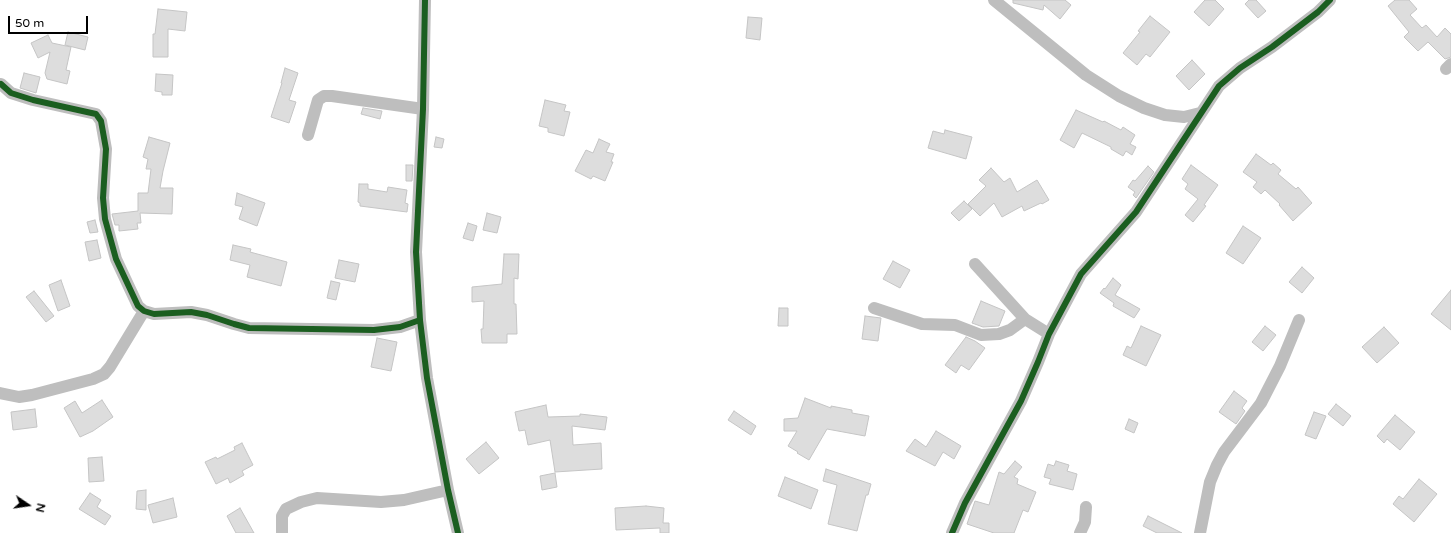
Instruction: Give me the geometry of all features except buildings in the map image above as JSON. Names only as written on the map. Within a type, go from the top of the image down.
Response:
[{"type":"street","points":[[425,0],[423,109],[416,252],[420,320],[427,378],[448,490],[458,533]]},
{"type":"street","points":[[994,0],[1086,74],[1119,96],[1144,108],[1165,115],[1184,117],[1200,113]]},
{"type":"street","points":[[952,533],[965,503],[1022,401],[1049,334],[1081,274],[1136,212],[1219,86],[1240,68],[1272,47],[1330,0]]},
{"type":"street","points":[[1,84],[11,93],[33,100],[96,114],[101,121],[106,149],[103,198],[105,219],[116,259],[138,306],[144,310],[154,314],[191,312],[207,315],[249,328],[374,330],[400,327],[420,320]]},
{"type":"street","points":[[308,135],[318,100],[324,96],[423,109]]},
{"type":"street","points":[[975,264],[1025,319],[1049,334]]},
{"type":"street","points":[[874,308],[922,324],[955,325],[981,335],[999,334],[1010,330],[1025,319]]},
{"type":"street","points":[[0,393],[19,396],[32,395],[93,379],[104,374],[110,367],[144,310]]},
{"type":"street","points":[[1200,533],[1210,482],[1217,465],[1224,452],[1261,403],[1280,366],[1299,320]]},
{"type":"street","points":[[282,533],[282,516],[286,509],[312,499],[317,498],[381,502],[404,500],[448,490]]},
{"type":"street","points":[[1080,533],[1085,522],[1086,507]]},
{"type":"cycle path","points":[[425,0],[423,109],[416,252],[420,320],[427,378],[448,490],[458,533]]},
{"type":"cycle path","points":[[952,533],[965,503],[1021,401],[1049,334],[1081,274],[1136,212],[1219,86],[1240,68],[1272,47],[1318,12],[1330,0]]},
{"type":"cycle path","points":[[1,84],[11,93],[33,100],[96,114],[101,121],[106,149],[103,198],[105,219],[116,259],[138,306],[144,311],[154,314],[191,312],[207,315],[249,328],[374,330],[400,327],[420,320]]}]
